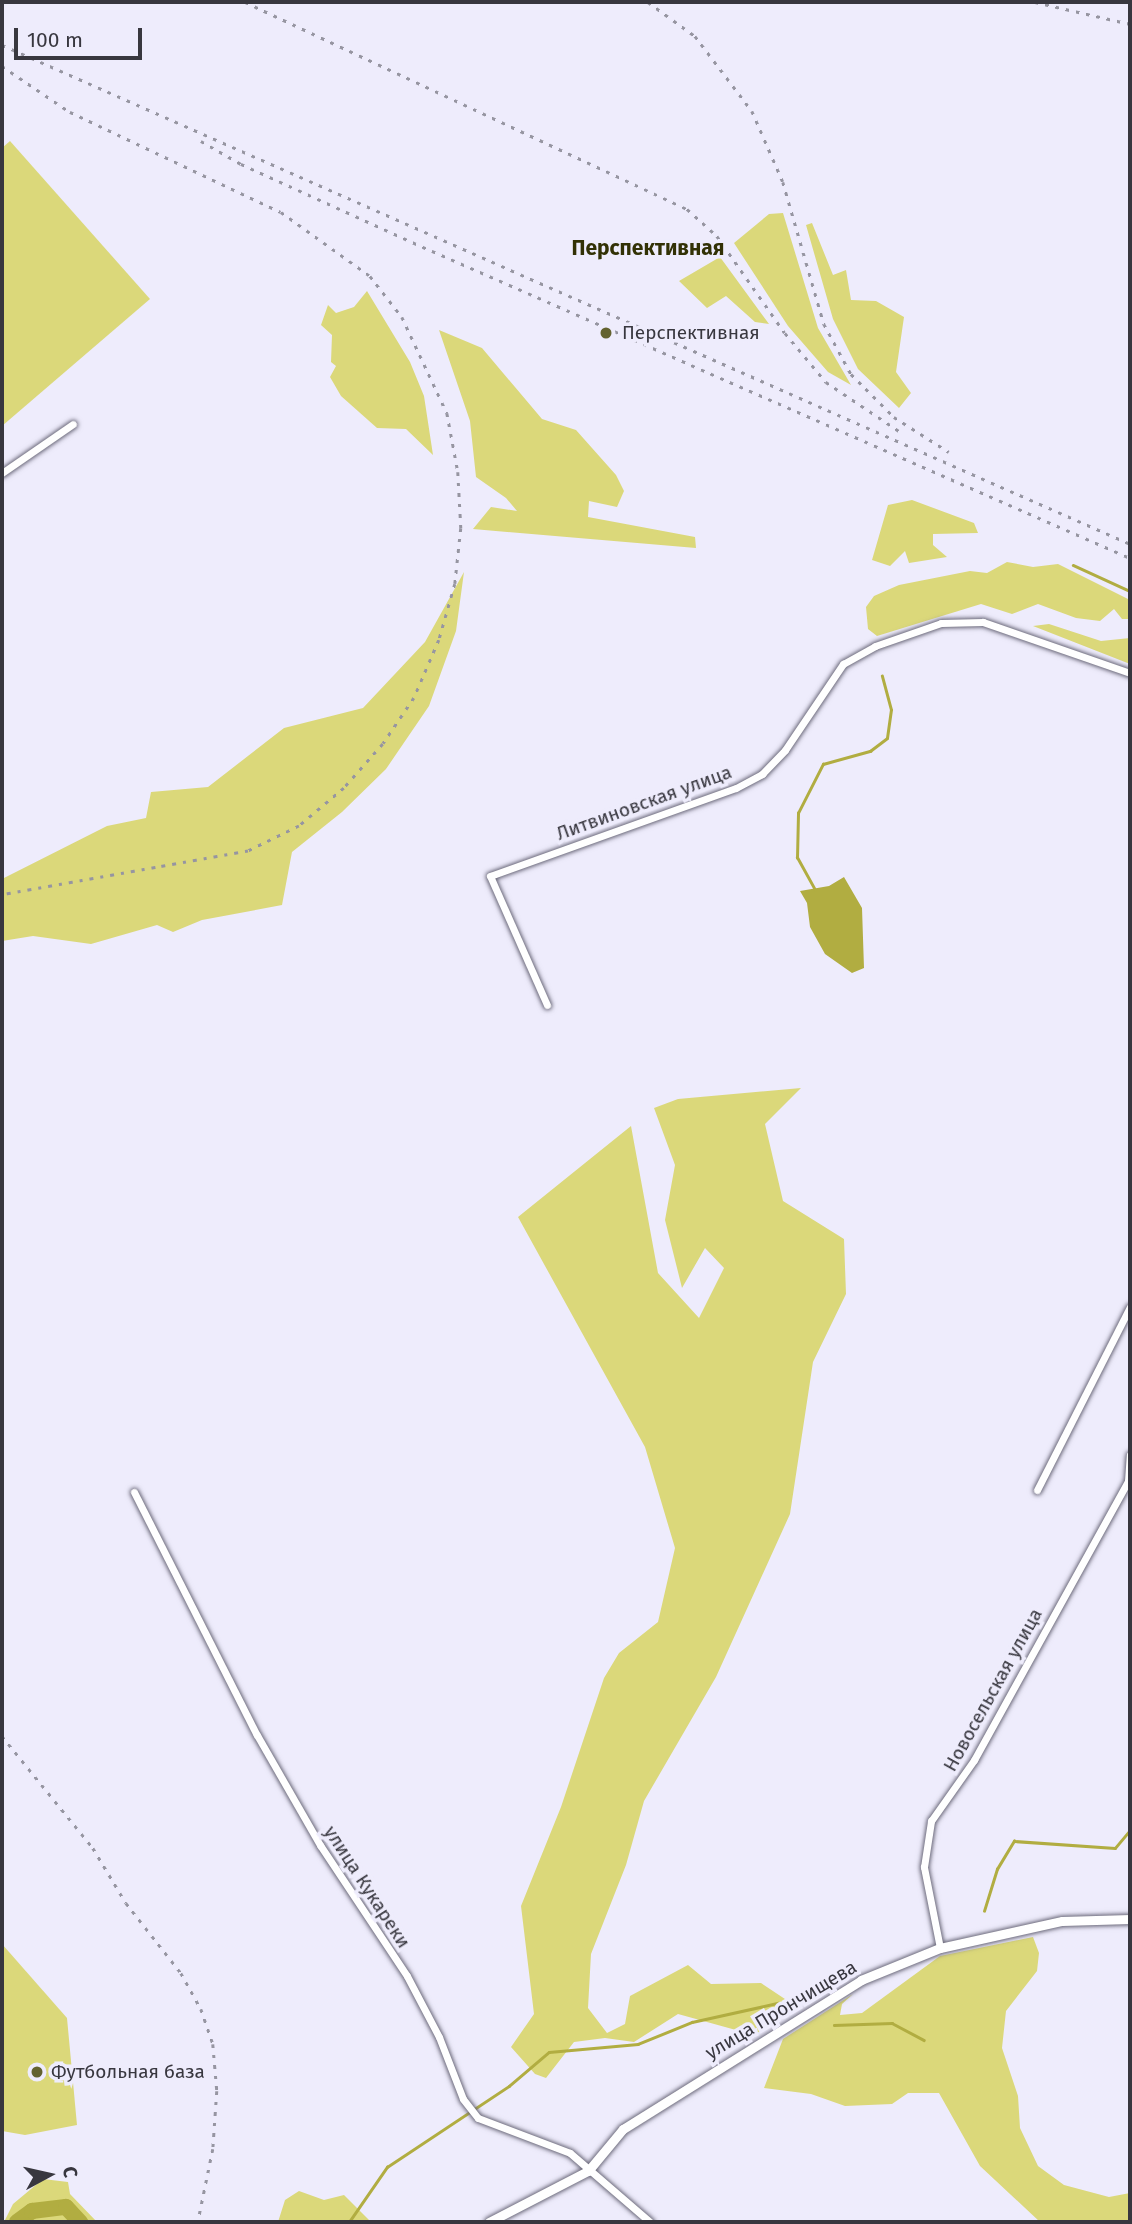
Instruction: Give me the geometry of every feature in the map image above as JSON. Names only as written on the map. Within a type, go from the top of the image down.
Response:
[{"type":"street","points":[[2,473],[73,424]]},
{"type":"street","name":"Литвиновская улица","points":[[547,1005],[490,876],[736,788],[762,774],[785,750],[843,664],[875,646],[941,623],[983,622],[1130,673]]},
{"type":"street","points":[[1037,1490],[1130,1307]]},
{"type":"street","name":"Новосельская улица","points":[[940,1948],[924,1867],[931,1821],[974,1760],[1128,1481],[1130,1455]]},
{"type":"street","name":"улица Кукареки","points":[[134,1492],[275,1768],[320,1845],[407,1976],[439,2037],[463,2099],[478,2118],[542,2139],[570,2153],[650,2222]]},
{"type":"street","name":"улица Прончищева","points":[[489,2222],[588,2171],[623,2129],[793,2019],[861,1980],[940,1948],[1062,1921],[1130,1919]]},
{"type":"shaded area","points":[[10,141],[150,299],[2,426],[2,148]]},
{"type":"shaded area","points":[[783,213],[818,328],[851,385],[828,372],[788,326],[734,243],[769,214]]},
{"type":"shaded area","points":[[812,223],[833,275],[846,270],[851,300],[876,301],[904,317],[896,372],[911,393],[899,408],[858,369],[833,319],[806,225]]},
{"type":"shaded area","points":[[720,257],[769,324],[755,322],[726,296],[707,308],[679,281]]},
{"type":"shaded area","points":[[367,291],[410,362],[424,396],[433,455],[406,429],[377,428],[341,396],[330,377],[336,366],[331,362],[332,335],[321,325],[328,305],[336,313],[354,307]]},
{"type":"shaded area","points":[[439,330],[482,348],[542,419],[576,430],[616,475],[624,491],[617,507],[589,501],[588,517],[695,537],[696,548],[473,529],[491,507],[517,511],[506,498],[476,477],[470,421]]},
{"type":"shaded area","points":[[912,500],[974,523],[978,533],[933,534],[933,545],[947,557],[909,563],[905,551],[890,566],[872,560],[888,505]]},
{"type":"shaded area","points":[[1007,562],[1033,567],[1058,564],[1130,600],[1130,619],[1122,619],[1114,609],[1100,621],[1076,618],[1038,604],[1012,614],[981,604],[877,636],[868,629],[866,607],[874,596],[899,585],[970,571],[987,573]]},
{"type":"shaded area","points":[[464,572],[456,631],[429,706],[386,769],[342,812],[292,852],[282,905],[202,920],[173,932],[157,925],[91,944],[33,936],[2,941],[2,879],[107,826],[146,818],[151,792],[208,787],[284,728],[363,708],[425,642]]},
{"type":"shaded area","points":[[1049,624],[1101,641],[1130,638],[1130,664],[1033,626]]},
{"type":"shaded area","points":[[844,877],[862,908],[864,968],[852,973],[825,954],[810,927],[807,903],[800,891],[829,886]]},
{"type":"shaded area","points":[[801,1088],[765,1124],[783,1201],[844,1239],[846,1294],[813,1362],[790,1514],[716,1677],[644,1801],[626,1865],[591,1954],[588,2008],[607,2033],[625,2024],[630,1996],[688,1965],[711,1984],[761,1983],[797,2007],[754,2035],[678,2014],[634,2042],[605,2038],[574,2042],[546,2078],[535,2074],[511,2047],[534,2014],[521,1906],[561,1807],[604,1678],[619,1653],[658,1622],[675,1548],[645,1447],[518,1217],[631,1126],[658,1273],[699,1318],[724,1268],[705,1248],[682,1288],[665,1220],[675,1165],[654,1108],[678,1099]]},
{"type":"shaded area","points":[[1033,1937],[1039,1953],[1037,1971],[1006,2011],[1002,2048],[1018,2096],[1020,2128],[1038,2166],[1064,2185],[1109,2197],[1130,2193],[1130,2222],[1040,2222],[980,2166],[939,2093],[908,2093],[892,2104],[845,2106],[811,2094],[764,2088],[783,2039],[853,1994],[842,2004],[840,2015],[862,2013],[940,1956]]},
{"type":"shaded area","name":"Футбольная база","points":[[2,1944],[67,2018],[77,2125],[25,2135],[2,2131]]},
{"type":"shaded area","points":[[43,2179],[68,2182],[70,2194],[97,2222],[4,2222],[13,2204]]},
{"type":"shaded area","points":[[299,2191],[324,2200],[344,2195],[371,2222],[278,2222],[285,2200]]},
{"type":"waterway","points":[[1073,565],[1130,591]]},
{"type":"waterway","points":[[815,890],[797,858],[798,813],[823,764],[870,751],[887,738],[891,710],[882,676]]},
{"type":"waterway","points":[[984,1911],[997,1869],[1014,1841],[1115,1848],[1130,1830]]},
{"type":"waterway","points":[[349,2222],[387,2167],[509,2086],[549,2052],[638,2044],[692,2022],[778,2003]]},
{"type":"waterway","points":[[834,2025],[892,2023],[924,2040]]},
{"type":"waterway","points":[[17,2222],[32,2211],[66,2207],[80,2222]]},
{"type":"railway","points":[[245,2],[687,209],[717,236],[785,333],[826,382],[899,431]]},
{"type":"railway","points":[[648,2],[695,36],[752,111],[783,182],[824,324],[851,374],[894,417],[949,452]]},
{"type":"railway","points":[[1035,2],[1130,24]]},
{"type":"railway","points":[[2,45],[1130,544]]},
{"type":"railway","points":[[2,66],[70,112],[281,212],[370,276],[402,317],[447,413],[458,472],[461,528],[455,584],[439,640],[414,698],[383,744],[344,788],[299,826],[248,851],[2,895]]},
{"type":"railway","points":[[201,141],[241,164],[432,251],[1130,558]]},
{"type":"railway","points":[[2,1736],[93,1848],[126,1903],[181,1973],[201,2009],[213,2044],[217,2091],[213,2149],[198,2222]]},
{"type":"place","name":"Перспективная","points":[[606,333]]},
{"type":"place","name":"Футбольная база","points":[[37,2072]]},
{"type":"district","name":"Перспективная","points":[[648,248]]}]
